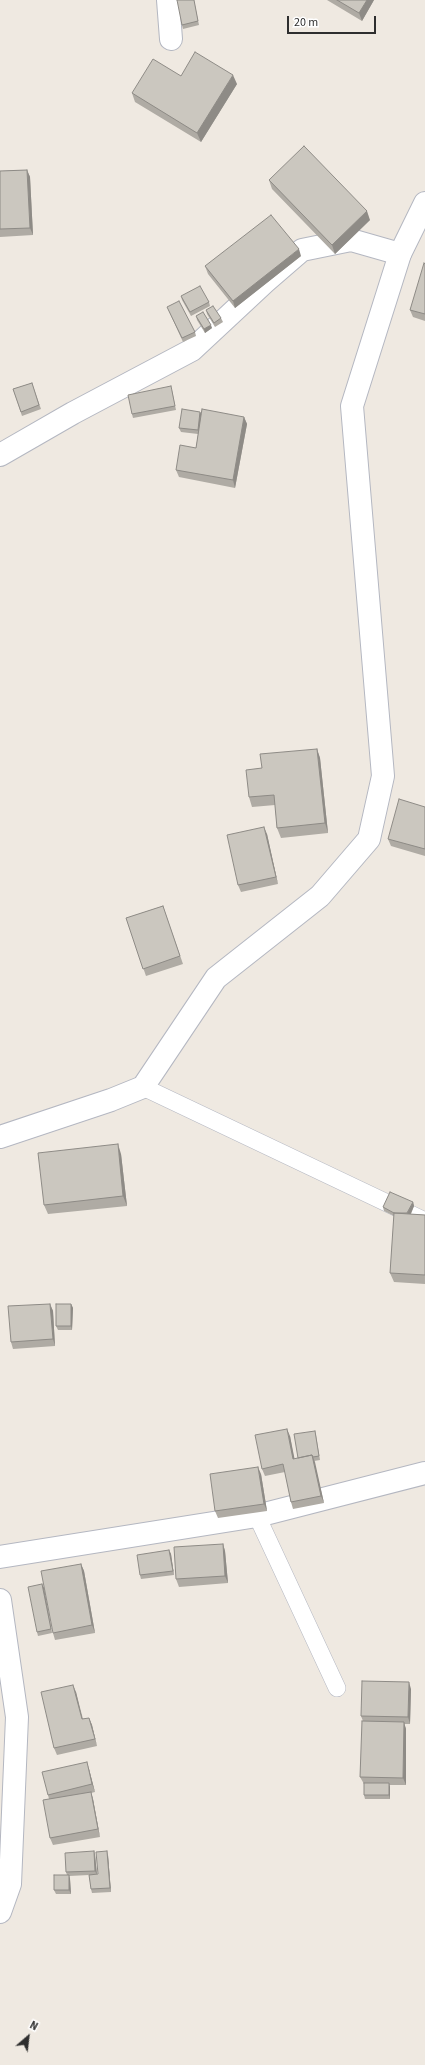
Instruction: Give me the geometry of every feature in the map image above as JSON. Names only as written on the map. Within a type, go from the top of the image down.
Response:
[{"type":"street","points":[[168,0],[171,39]]},
{"type":"street","points":[[0,1137],[111,1100],[143,1087],[216,978],[320,896],[369,839],[383,776],[352,406],[400,254],[425,203]]},
{"type":"street","points":[[0,455],[73,413],[192,350],[264,282],[302,250],[351,240],[400,254]]},
{"type":"street","points":[[0,1557],[258,1516],[425,1473]]},
{"type":"street","points":[[0,1600],[17,1717],[10,1884],[0,1912]]},
{"type":"lane","points":[[143,1087],[425,1221]]},
{"type":"lane","points":[[258,1516],[337,1688]]},
{"type":"building","points":[[177,0],[194,0],[198,21],[182,25]]},
{"type":"building","points":[[337,0],[367,0],[359,13]]},
{"type":"building","points":[[195,52],[233,75],[197,133],[132,93],[153,59],[181,76]]},
{"type":"building","points":[[304,146],[367,211],[332,245],[269,180]]},
{"type":"building","points":[[27,170],[30,228],[0,229],[0,171]]},
{"type":"building","points":[[271,215],[299,249],[233,301],[205,266]]},
{"type":"building","points":[[424,263],[425,264],[425,314],[410,310]]},
{"type":"building","points":[[200,286],[209,302],[190,312],[181,296]]},
{"type":"building","points":[[179,301],[195,332],[182,338],[167,307]]},
{"type":"building","points":[[213,306],[221,318],[214,323],[206,310]]},
{"type":"building","points":[[203,312],[211,325],[204,329],[196,316]]},
{"type":"building","points":[[32,383],[39,405],[21,412],[13,389]]},
{"type":"building","points":[[171,386],[175,406],[132,414],[128,395]]},
{"type":"building","points":[[182,409],[200,412],[198,430],[179,428]]},
{"type":"building","points":[[202,409],[244,417],[233,480],[176,470],[180,445],[196,448]]},
{"type":"building","points":[[317,749],[325,823],[277,828],[274,795],[249,797],[246,770],[262,768],[260,754]]},
{"type":"building","points":[[399,799],[425,807],[425,849],[388,839]]},
{"type":"building","points":[[264,827],[276,877],[238,885],[227,835]]},
{"type":"building","points":[[163,906],[180,956],[143,969],[126,918]]},
{"type":"building","points":[[118,1144],[123,1196],[44,1205],[38,1153]]},
{"type":"building","points":[[390,1192],[413,1202],[407,1213],[394,1213],[383,1207]]},
{"type":"building","points":[[394,1213],[425,1215],[425,1275],[390,1273]]},
{"type":"building","points":[[50,1304],[53,1339],[11,1342],[8,1306]]},
{"type":"building","points":[[56,1304],[71,1304],[71,1326],[56,1326]]},
{"type":"building","points":[[287,1429],[293,1459],[312,1455],[321,1496],[291,1502],[283,1464],[262,1469],[255,1435]]},
{"type":"building","points":[[315,1431],[319,1456],[313,1457],[312,1455],[298,1458],[294,1434]]},
{"type":"building","points":[[258,1467],[264,1504],[215,1511],[210,1474]]},
{"type":"building","points":[[223,1544],[225,1576],[176,1579],[174,1547]]},
{"type":"building","points":[[169,1550],[173,1571],[140,1575],[137,1555]]},
{"type":"building","points":[[81,1564],[92,1625],[53,1633],[41,1571]]},
{"type":"building","points":[[42,1584],[51,1629],[37,1632],[28,1587]]},
{"type":"building","points":[[362,1681],[409,1682],[408,1717],[361,1716]]},
{"type":"building","points":[[73,1685],[82,1719],[89,1718],[95,1739],[54,1748],[41,1692]]},
{"type":"building","points":[[362,1721],[404,1722],[403,1778],[360,1777]]},
{"type":"building","points":[[87,1762],[92,1784],[48,1795],[42,1772]]},
{"type":"building","points":[[364,1783],[389,1783],[389,1795],[364,1795]]},
{"type":"building","points":[[91,1792],[98,1829],[50,1838],[43,1800]]},
{"type":"building","points":[[94,1851],[95,1871],[66,1872],[65,1853]]},
{"type":"building","points":[[107,1851],[110,1888],[91,1889],[89,1875],[98,1874],[96,1852]]},
{"type":"building","points":[[54,1875],[69,1875],[69,1890],[54,1890]]}]
